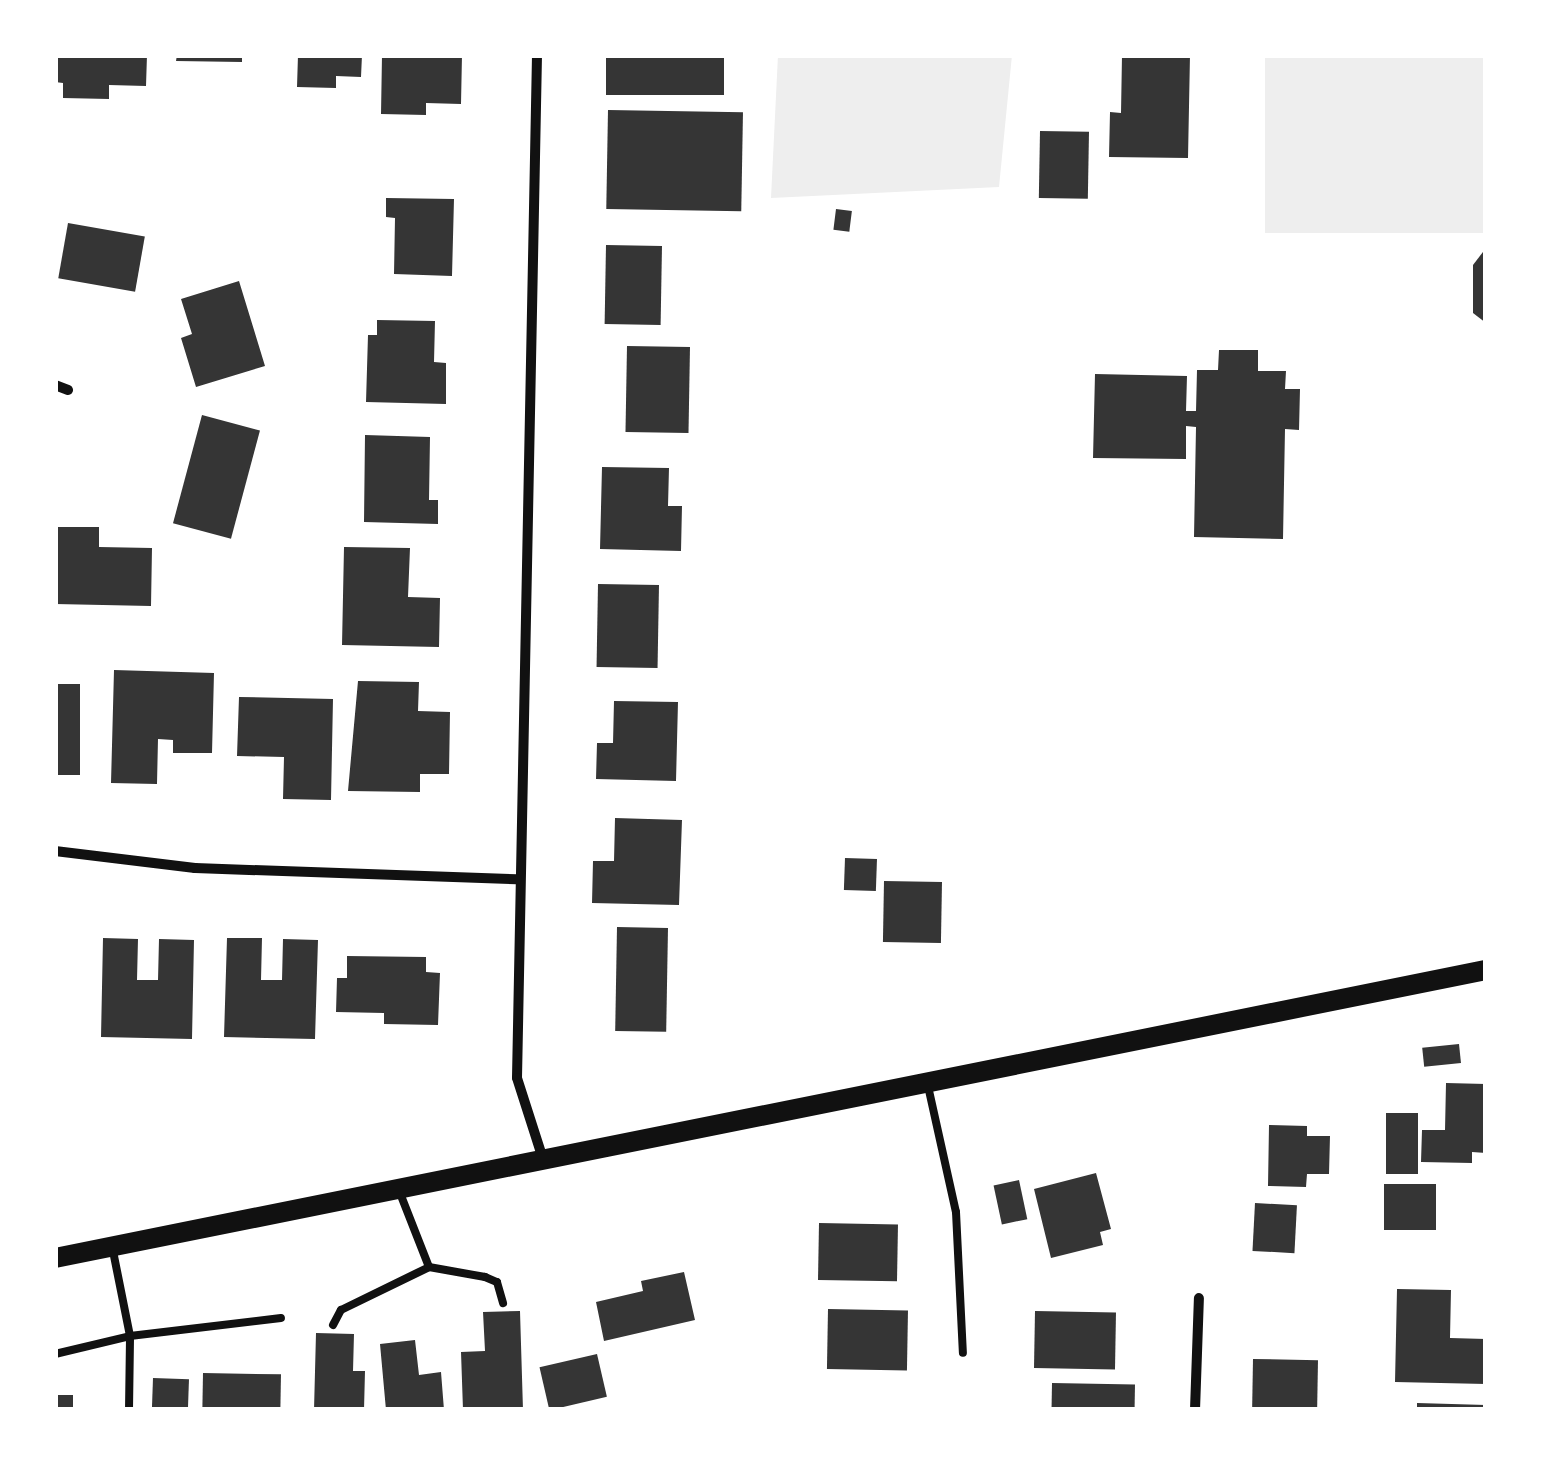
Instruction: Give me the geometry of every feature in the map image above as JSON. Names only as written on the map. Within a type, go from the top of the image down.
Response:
[{"type":"main road","points":[[55,1258],[1486,970]]},
{"type":"street","points":[[538,55],[517,879],[517,1078],[543,1159]]},
{"type":"street","points":[[55,385],[68,390]]},
{"type":"street","points":[[55,851],[195,868],[517,879]]},
{"type":"street","points":[[1196,1410],[1199,1298]]},
{"type":"lane","points":[[927,1082],[956,1212],[963,1352]]},
{"type":"lane","points":[[398,1189],[428,1267]]},
{"type":"lane","points":[[112,1246],[130,1336],[128,1410]]},
{"type":"lane","points":[[333,1325],[341,1310],[428,1267],[484,1276],[497,1282],[504,1303]]},
{"type":"lane","points":[[55,1354],[130,1336],[281,1318]]},
{"type":"shaded area","points":[[778,55],[1012,55],[999,187],[771,198]]},
{"type":"shaded area","points":[[1265,55],[1486,55],[1486,233],[1265,233]]},
{"type":"building","points":[[55,55],[147,55],[146,86],[109,85],[109,99],[63,98],[63,83],[55,82]]},
{"type":"building","points":[[177,55],[242,55],[242,62],[176,61]]},
{"type":"building","points":[[298,55],[362,55],[361,77],[336,76],[336,88],[297,87]]},
{"type":"building","points":[[382,55],[462,55],[461,104],[426,103],[426,115],[381,114]]},
{"type":"building","points":[[606,55],[724,55],[724,95],[606,95]]},
{"type":"building","points":[[1122,55],[1190,55],[1188,158],[1109,157],[1110,112],[1121,113]]},
{"type":"building","points":[[608,110],[743,112],[741,211],[606,209]]},
{"type":"building","points":[[1040,131],[1089,132],[1088,199],[1039,198]]},
{"type":"building","points":[[386,198],[454,199],[452,276],[394,274],[395,218],[386,217]]},
{"type":"building","points":[[836,209],[852,211],[849,232],[833,230]]},
{"type":"building","points":[[68,223],[145,237],[135,292],[58,278]]},
{"type":"building","points":[[606,245],[662,246],[661,325],[605,324]]},
{"type":"building","points":[[1486,248],[1486,323],[1473,313],[1473,265]]},
{"type":"building","points":[[239,281],[265,366],[196,387],[181,338],[192,334],[181,299]]},
{"type":"building","points":[[377,320],[435,321],[434,362],[446,363],[446,404],[366,402],[368,335],[377,335]]},
{"type":"building","points":[[627,346],[690,347],[688,433],[625,432]]},
{"type":"building","points":[[1219,350],[1258,350],[1258,371],[1286,371],[1285,389],[1300,389],[1299,430],[1285,429],[1283,539],[1194,537],[1196,427],[1186,426],[1186,459],[1093,458],[1095,374],[1187,376],[1186,411],[1196,411],[1197,370],[1218,370]]},
{"type":"building","points":[[202,415],[260,431],[231,539],[173,523]]},
{"type":"building","points":[[365,435],[430,437],[429,500],[438,500],[438,524],[364,522]]},
{"type":"building","points":[[602,467],[669,468],[668,506],[682,506],[681,551],[600,549]]},
{"type":"building","points":[[56,527],[99,527],[99,547],[152,548],[151,606],[55,604]]},
{"type":"building","points":[[344,547],[410,548],[408,597],[440,598],[439,647],[342,645]]},
{"type":"building","points":[[598,584],[659,585],[658,668],[597,667]]},
{"type":"building","points":[[114,670],[214,673],[212,753],[173,753],[173,740],[158,739],[157,784],[111,783]]},
{"type":"building","points":[[358,681],[419,682],[418,711],[450,712],[449,774],[420,774],[420,792],[348,791]]},
{"type":"building","points":[[55,684],[80,684],[80,775],[55,775]]},
{"type":"building","points":[[239,697],[333,699],[331,800],[283,799],[284,757],[237,756]]},
{"type":"building","points":[[614,701],[678,702],[676,781],[596,779],[597,743],[613,743]]},
{"type":"building","points":[[615,818],[682,820],[679,905],[592,903],[593,861],[614,861]]},
{"type":"building","points":[[845,858],[877,859],[876,891],[844,890]]},
{"type":"building","points":[[884,881],[942,882],[941,943],[883,942]]},
{"type":"building","points":[[617,927],[668,928],[666,1032],[615,1031]]},
{"type":"building","points":[[103,938],[138,939],[137,980],[158,980],[159,939],[194,940],[192,1039],[101,1037]]},
{"type":"building","points":[[227,938],[262,938],[261,980],[282,980],[283,939],[318,940],[315,1039],[224,1037]]},
{"type":"building","points":[[347,956],[426,957],[426,972],[440,973],[438,1025],[384,1024],[384,1013],[336,1012],[337,978],[347,978]]},
{"type":"building","points":[[1459,1044],[1461,1063],[1424,1067],[1422,1048]]},
{"type":"building","points":[[1446,1083],[1486,1084],[1486,1153],[1472,1152],[1472,1163],[1421,1162],[1422,1130],[1445,1130]]},
{"type":"building","points":[[1386,1113],[1418,1113],[1418,1174],[1386,1174]]},
{"type":"building","points":[[1269,1125],[1307,1126],[1307,1136],[1330,1136],[1329,1174],[1307,1174],[1306,1187],[1268,1186]]},
{"type":"building","points":[[1096,1173],[1111,1229],[1100,1232],[1103,1245],[1051,1258],[1034,1189]]},
{"type":"building","points":[[1019,1180],[1027,1219],[1002,1225],[994,1185]]},
{"type":"building","points":[[1384,1184],[1436,1184],[1436,1230],[1384,1230]]},
{"type":"building","points":[[1255,1203],[1297,1205],[1294,1253],[1252,1251]]},
{"type":"building","points":[[819,1223],[898,1224],[897,1281],[818,1280]]},
{"type":"building","points":[[684,1272],[695,1320],[604,1341],[596,1302],[643,1291],[641,1281]]},
{"type":"building","points":[[1397,1289],[1451,1290],[1450,1338],[1486,1339],[1486,1384],[1395,1382]]},
{"type":"building","points":[[828,1309],[908,1310],[907,1370],[827,1369]]},
{"type":"building","points":[[520,1311],[523,1410],[463,1410],[461,1352],[485,1351],[483,1312]]},
{"type":"building","points":[[1035,1311],[1116,1312],[1115,1369],[1034,1368]]},
{"type":"building","points":[[316,1333],[354,1334],[353,1371],[365,1371],[364,1410],[314,1410]]},
{"type":"building","points":[[415,1340],[419,1375],[441,1372],[444,1410],[386,1410],[380,1344]]},
{"type":"building","points":[[597,1354],[607,1397],[549,1410],[540,1367]]},
{"type":"building","points":[[1253,1359],[1318,1360],[1317,1410],[1252,1410]]},
{"type":"building","points":[[203,1373],[281,1374],[280,1410],[202,1410]]},
{"type":"building","points":[[153,1378],[189,1379],[188,1410],[152,1410]]},
{"type":"building","points":[[1052,1383],[1135,1384],[1135,1410],[1052,1410]]},
{"type":"building","points":[[55,1395],[73,1395],[73,1410],[55,1410]]},
{"type":"building","points":[[1417,1403],[1486,1405],[1486,1410],[1417,1410]]}]
